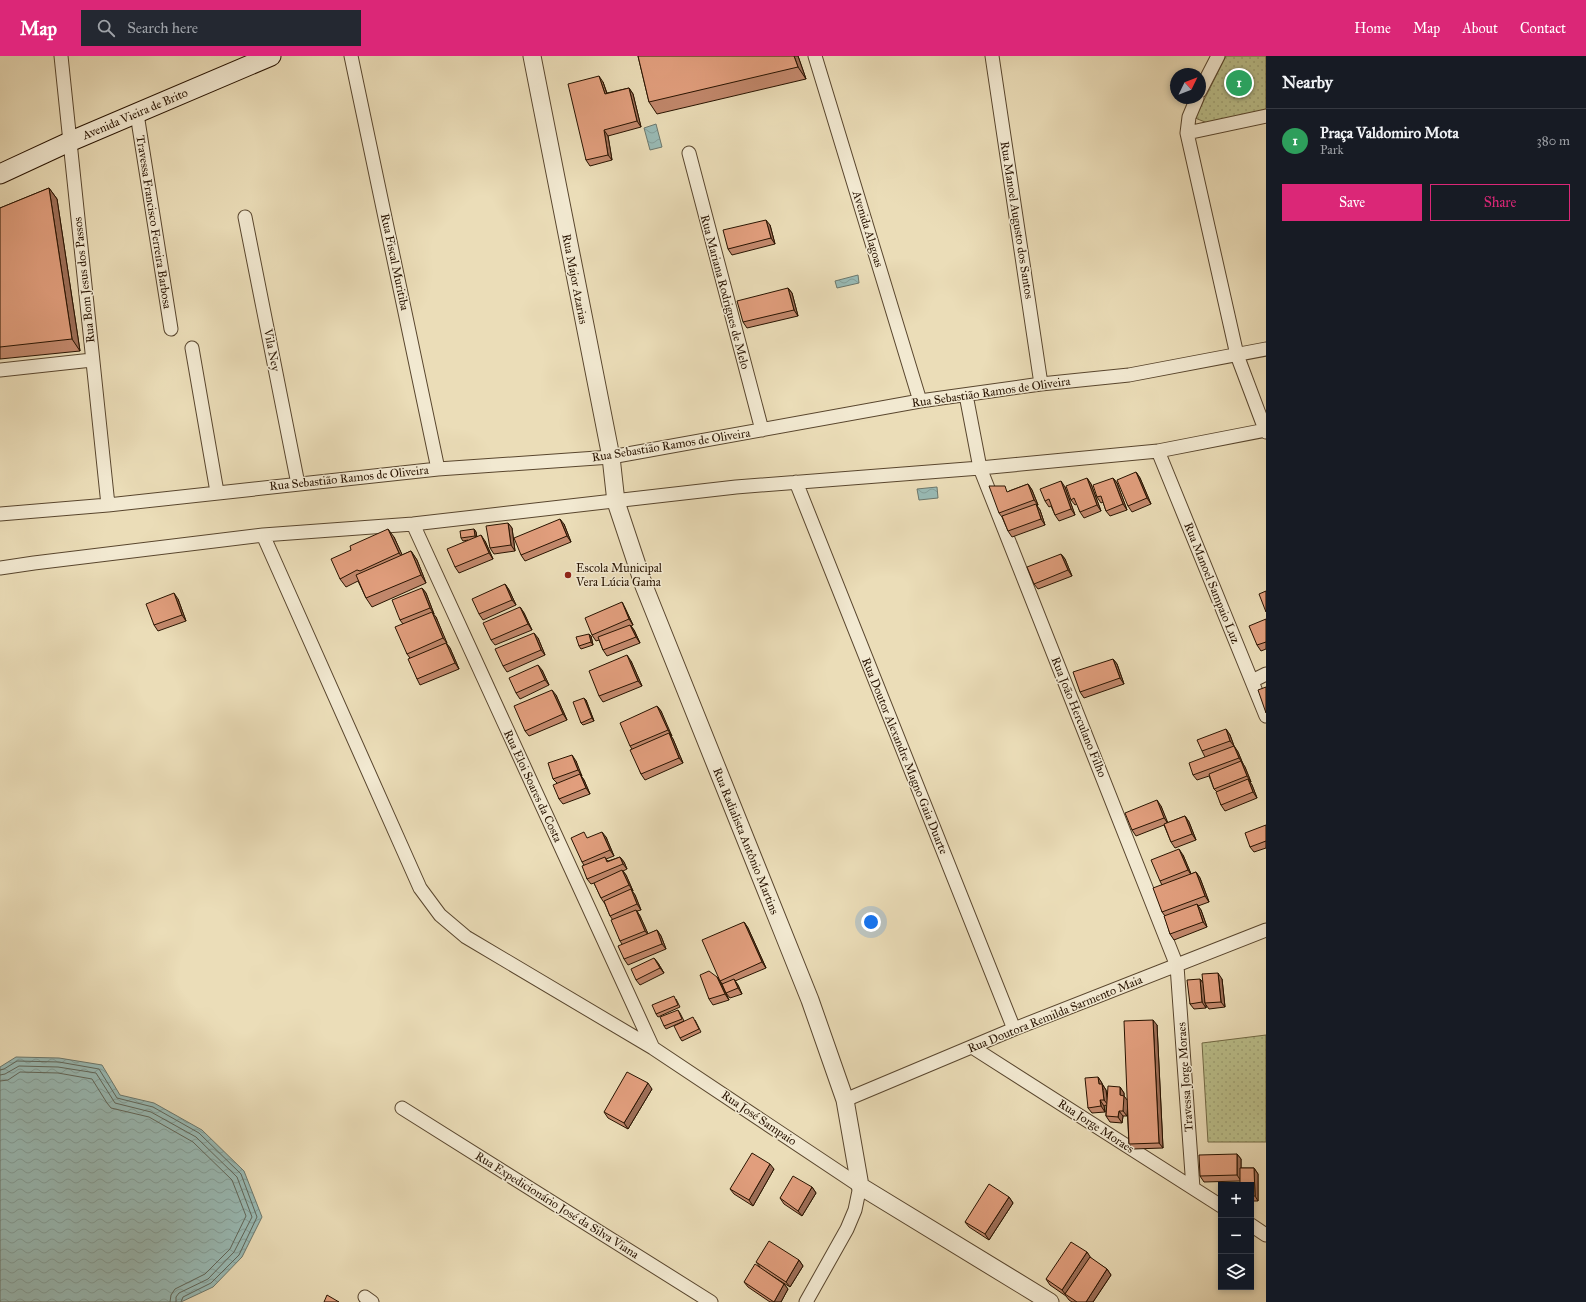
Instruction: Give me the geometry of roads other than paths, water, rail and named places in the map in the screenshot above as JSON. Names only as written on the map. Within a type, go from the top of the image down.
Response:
[{"type":"main road","name":"Avenida Vieira de Brito","points":[[0,174],[69,142],[271,56]]},
{"type":"street","name":"Rua Bom Jesus dos Passos","points":[[61,56],[108,504]]},
{"type":"street","name":"Rua Fiscal Muritiba","points":[[351,56],[438,468]]},
{"type":"street","name":"Rua Major Azarias","points":[[532,56],[610,457],[616,502]]},
{"type":"street","name":"Avenida Alagoas","points":[[815,56],[920,401]]},
{"type":"street","name":"Rua Manoel Augusto dos Santos","points":[[992,56],[1042,384]]},
{"type":"street","points":[[1206,79],[1218,56]]},
{"type":"street","points":[[0,568],[34,562],[263,535],[413,524],[796,482],[980,468],[1158,451],[1266,430],[1237,355],[1187,133],[1189,117],[1194,104]]},
{"type":"street","name":"Travessa Francisco Ferreira Barbosa","points":[[137,114],[172,329]]},
{"type":"street","points":[[1187,133],[1266,116]]},
{"type":"street","name":"Rua Mariana Rodrigues de Melo","points":[[689,153],[762,430]]},
{"type":"street","name":"Vila Ney","points":[[245,217],[298,484]]},
{"type":"street","points":[[192,348],[217,492]]},
{"type":"street","name":"Rua Sebastião Ramos de Oliveira","points":[[0,514],[108,504],[438,468],[610,457],[920,401],[1042,384],[1129,375],[1266,349]]},
{"type":"street","points":[[0,370],[92,360]]},
{"type":"street","name":"Rua João Herculano Filho","points":[[966,395],[980,468],[1177,966]]},
{"type":"street","name":"Rua Manoel Sampaio Luz","points":[[1158,451],[1266,716]]},
{"type":"street","name":"Rua Doutor Alexandre Magno Gaia Duarte","points":[[796,482],[1014,1029]]},
{"type":"street","name":"Rua Radialista Antônio Martins","points":[[616,502],[644,586],[810,1000],[846,1100],[860,1186]]},
{"type":"street","name":"Rua Eloi Soares da Costa","points":[[413,524],[653,1048]]},
{"type":"street","name":"Rua José Sampaio","points":[[263,535],[420,888],[440,915],[466,937],[653,1048],[860,1186],[1050,1302]]},
{"type":"street","points":[[1252,681],[1266,674]]},
{"type":"street","name":"Rua Doutora Remilda Sarmento Maia","points":[[846,1100],[1014,1029],[1266,930]]},
{"type":"street","name":"Travessa Jorge Moraes","points":[[1177,966],[1193,1188]]},
{"type":"street","name":"Rua Jorge Moraes","points":[[972,1047],[1218,1204]]},
{"type":"street","name":"Rua Expedicionário José da Silva Viana","points":[[402,1108],[712,1302]]},
{"type":"street","points":[[806,1302],[850,1223],[856,1210],[860,1186]]},
{"type":"street","points":[[1254,1228],[1266,1235]]},
{"type":"water","points":[[656,124],[662,147],[650,150],[644,128]]},
{"type":"water","points":[[858,275],[859,283],[837,288],[835,281]]},
{"type":"water","points":[[937,487],[938,498],[919,500],[917,489]]},
{"type":"water","points":[[16,1057],[59,1058],[102,1065],[120,1095],[154,1103],[202,1130],[244,1171],[262,1217],[242,1257],[213,1287],[181,1302],[0,1302],[0,1067]]},
{"type":"place","name":"Praça Valdomiro Mota","points":[[1239,83]]},
{"type":"place","name":"Escola Municipal Vera Lúcia Gama","points":[[568,575]]}]
